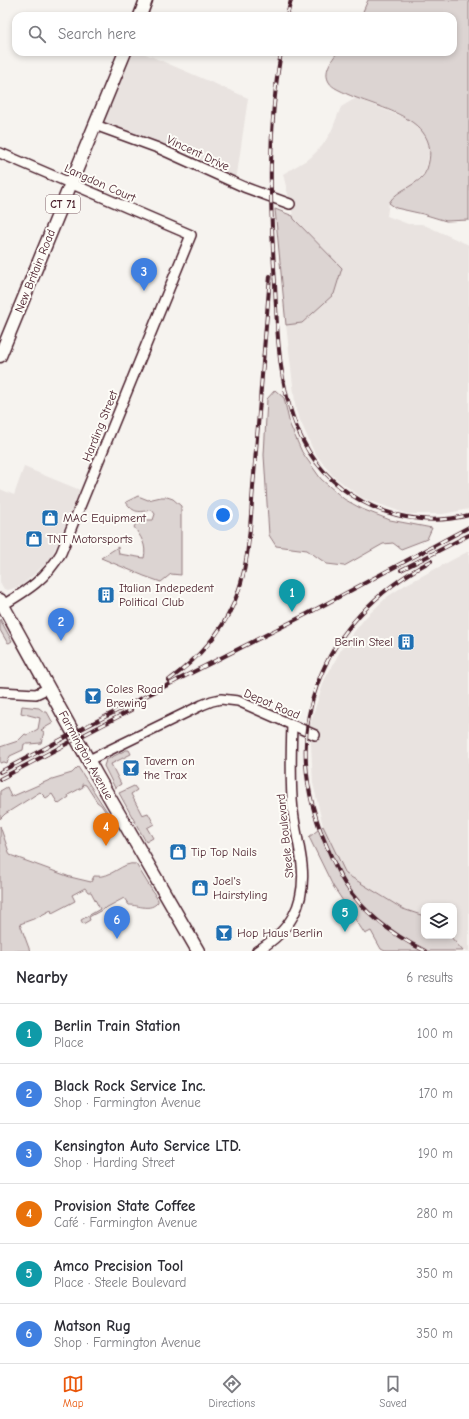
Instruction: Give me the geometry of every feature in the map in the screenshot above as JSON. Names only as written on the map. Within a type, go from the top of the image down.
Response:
[{"type":"main road","points":[[142,12],[146,0]]},
{"type":"main road","name":"New Britain Road","points":[[0,356],[123,56]]},
{"type":"main road","name":"Farmington Avenue","points":[[1,602],[198,951]]},
{"type":"street","name":"Vincent Drive","points":[[95,125],[158,148],[244,187],[290,204]]},
{"type":"street","name":"Langdon Court","points":[[0,153],[191,235]]},
{"type":"street","name":"Harding Street","points":[[1,602],[39,582],[54,564],[60,553],[191,235]]},
{"type":"street","points":[[0,692],[36,694],[49,688]]},
{"type":"street","name":"Depot Road","points":[[89,760],[215,700],[227,699],[238,702],[315,735]]},
{"type":"street","name":"Steele Boulevard","points":[[257,951],[273,941],[287,926],[296,908],[301,889],[302,864],[295,829],[292,788],[292,725]]},
{"type":"shaded area","points":[[368,0],[469,0],[469,220],[446,221],[396,208],[389,203],[397,194],[424,175],[427,169],[430,152],[426,138],[418,127],[406,118],[335,88],[330,84],[327,78],[327,70],[330,62],[335,56],[457,56],[457,12],[363,12]]},
{"type":"shaded area","points":[[129,56],[150,56],[248,98],[236,181],[102,121]]},
{"type":"shaded area","points":[[356,98],[410,120],[423,131],[430,149],[426,170],[417,181],[393,198],[389,203],[387,216],[408,224],[422,224],[469,245],[469,509],[443,514],[407,514],[362,498],[333,476],[314,452],[296,411],[286,325],[302,323],[342,268],[294,219],[283,174],[310,158],[322,146],[331,132],[341,107]]},
{"type":"shaded area","points":[[275,209],[293,216],[294,219],[342,268],[334,294],[302,323],[286,325]]},
{"type":"shaded area","points":[[275,390],[284,398],[290,425],[302,452],[321,479],[344,499],[362,509],[390,520],[432,528],[427,539],[401,549],[393,543],[383,544],[344,566],[327,564],[307,550],[276,546],[269,535],[264,455],[267,399]]},
{"type":"shaded area","points":[[24,467],[80,490],[50,560],[21,586],[8,590],[4,589],[0,582],[0,489],[14,495]]},
{"type":"shaded area","points":[[138,496],[148,500],[167,497],[173,499],[181,506],[181,575],[171,574],[161,582],[101,558],[118,547],[119,554],[144,558],[144,545],[134,527],[140,521],[153,520],[155,514],[152,510],[140,512],[134,510],[126,502]]},
{"type":"shaded area","points":[[469,551],[469,951],[463,951],[453,939],[457,939],[457,903],[421,903],[421,915],[403,909],[346,874],[323,826],[313,783],[310,724],[324,681],[343,646],[365,618],[387,597],[405,585]]},
{"type":"shaded area","points":[[0,619],[12,641],[9,643],[0,630]]},
{"type":"shaded area","points":[[22,706],[39,708],[44,712],[47,712],[53,723],[41,730],[44,732],[41,743],[24,744],[23,750],[10,756],[7,763],[0,763],[0,747],[18,741],[25,734],[27,735],[38,729],[40,718],[21,713]]},
{"type":"shaded area","points":[[129,750],[131,754],[111,764],[121,784],[115,788],[104,766],[106,760]]},
{"type":"shaded area","points":[[78,767],[108,813],[107,814],[86,785],[82,784],[83,787],[68,795],[69,797],[59,804],[52,794],[46,798],[40,792],[5,814],[0,819],[0,791],[7,787],[11,797],[52,779],[72,773]]},
{"type":"shaded area","points":[[134,786],[137,790],[131,794],[142,815],[148,813],[154,824],[147,828],[153,838],[146,842],[119,793]]},
{"type":"shaded area","points":[[0,826],[10,855],[70,877],[91,882],[94,876],[107,875],[126,865],[136,864],[158,902],[152,907],[144,907],[129,905],[124,898],[89,917],[90,920],[83,924],[81,920],[100,909],[91,892],[88,892],[85,888],[72,895],[75,901],[52,913],[51,910],[20,924],[30,951],[0,951]]},
{"type":"shaded area","points":[[323,826],[346,874],[403,909],[421,915],[421,939],[453,939],[463,951],[385,951],[381,949],[371,931],[365,934],[333,886],[309,837]]},
{"type":"railway","points":[[288,12],[291,0]]},
{"type":"railway","points":[[280,56],[273,110],[271,168],[272,226],[278,344],[284,384],[295,423],[303,441],[316,462],[333,480],[352,495],[373,507],[396,515],[420,519],[445,519],[469,515]]},
{"type":"railway","points":[[169,680],[197,656],[214,638],[227,617],[239,590],[249,541],[270,276]]},
{"type":"railway","points":[[0,772],[307,614],[469,527]]},
{"type":"railway","points":[[401,570],[469,535]]},
{"type":"railway","points":[[425,951],[413,945],[380,923],[361,905],[345,884],[328,849],[313,805],[306,763],[308,722],[318,683],[335,647],[360,614],[392,586],[431,561]]},
{"type":"railway","points":[[0,779],[131,710]]},
{"type":"place","name":"Kensington Auto Service LTD.","points":[[144,291]]},
{"type":"place","name":"MAC Equipment","points":[[50,518]]},
{"type":"place","name":"TNT Motorsports","points":[[34,539]]},
{"type":"place","name":"Italian Indepedent Political Club","points":[[106,595]]},
{"type":"place","name":"Berlin Train Station","points":[[292,612]]},
{"type":"place","name":"Black Rock Service Inc.","points":[[61,641]]},
{"type":"place","name":"Berlin Steel","points":[[406,642]]},
{"type":"place","name":"Coles Road Brewing","points":[[93,696]]},
{"type":"place","name":"Tavern on the Trax","points":[[131,768]]},
{"type":"place","name":"Provision State Coffee","points":[[106,846]]},
{"type":"place","name":"Tip Top Nails","points":[[178,852]]},
{"type":"place","name":"Joel's Hairstyling","points":[[200,888]]},
{"type":"place","name":"Amco Precision Tool","points":[[345,932]]},
{"type":"place","name":"Hop Haus Berlin","points":[[224,933]]},
{"type":"place","name":"Matson Rug","points":[[117,939]]}]
